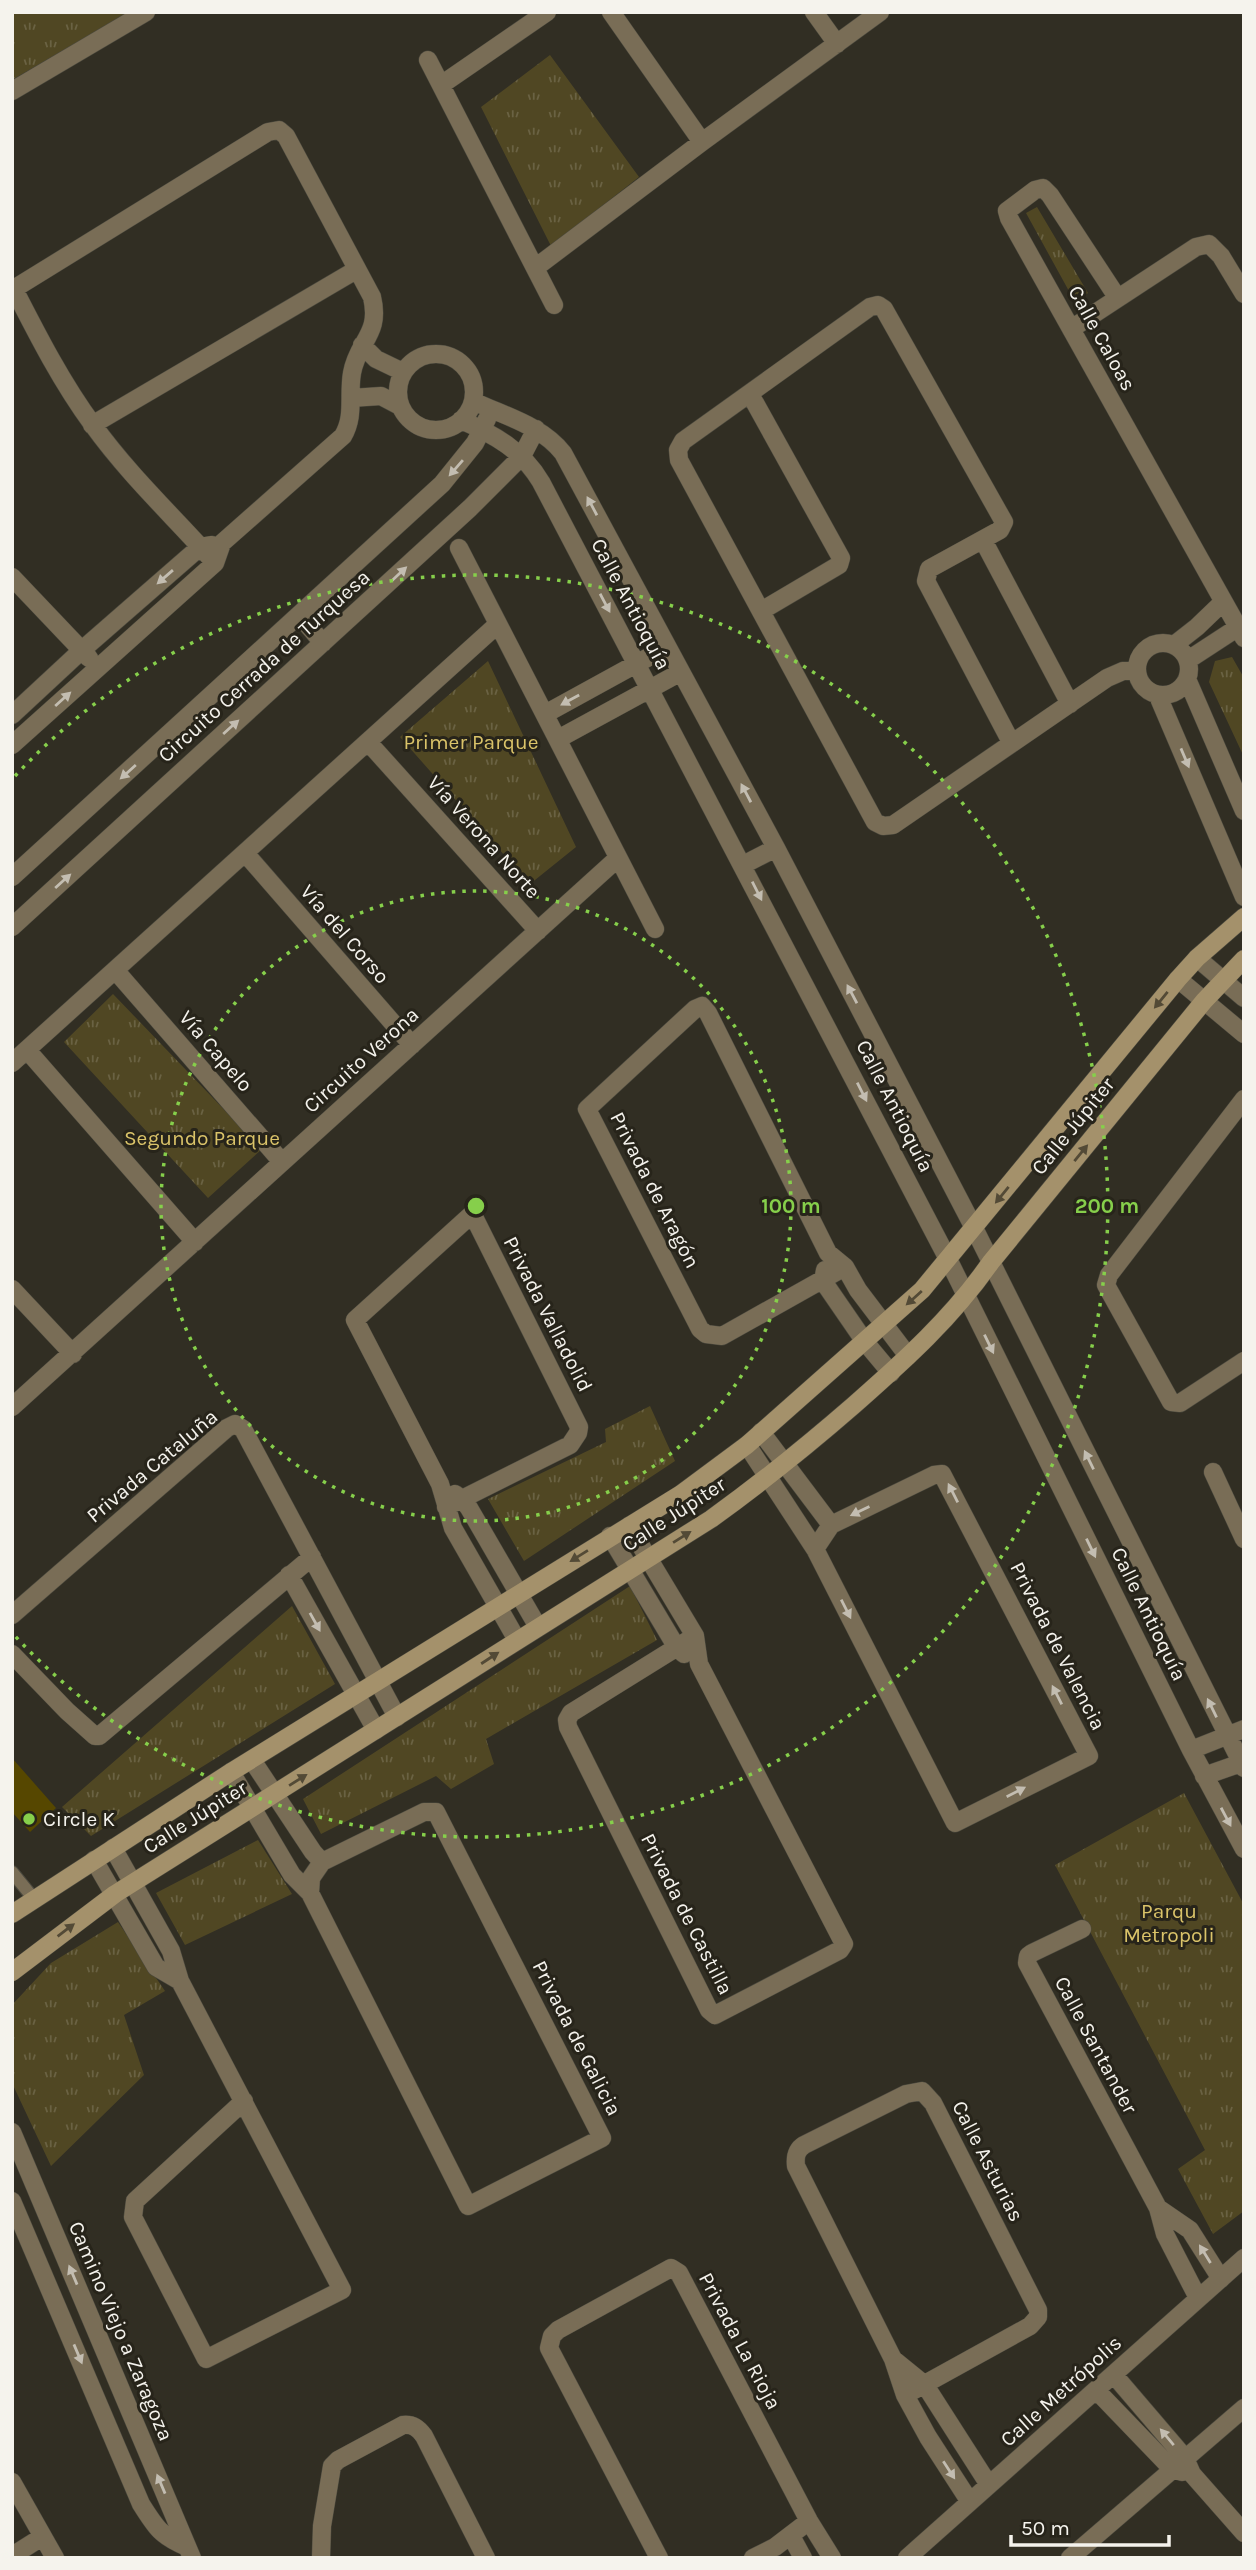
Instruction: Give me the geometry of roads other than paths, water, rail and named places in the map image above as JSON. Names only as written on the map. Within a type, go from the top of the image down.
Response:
[{"type":"main road","name":"Calle Júpiter","points":[[12,1914],[231,1772],[681,1494],[747,1445],[922,1290],[949,1261],[1178,979],[1197,958],[1244,917]]},
{"type":"main road","name":"Calle Júpiter","points":[[12,1972],[115,1894],[711,1519],[769,1478],[891,1373],[966,1298],[991,1262],[1205,1001],[1244,959]]},
{"type":"street","points":[[12,91],[145,12]]},
{"type":"street","points":[[441,85],[547,12]]},
{"type":"street","points":[[611,12],[702,142]]},
{"type":"street","points":[[814,12],[837,44]]},
{"type":"street","points":[[535,268],[880,12]]},
{"type":"street","points":[[428,60],[554,305]]},
{"type":"street","points":[[12,745],[215,563],[222,543],[343,436],[352,415],[352,372],[362,345],[374,324],[372,297],[286,136],[273,129],[13,290],[47,354],[92,425],[141,484],[215,563]]},
{"type":"street","name":"Calle Caloas","points":[[1117,297],[1043,188],[1035,190],[1007,211],[1240,633]]},
{"type":"street","points":[[1071,329],[1196,247],[1209,244],[1221,256],[1244,294]]},
{"type":"street","points":[[92,425],[356,270]]},
{"type":"street","points":[[1012,742],[926,581],[929,569],[1000,530],[1004,523],[884,309],[878,305],[870,307],[682,441],[678,450],[679,460],[875,822],[883,826],[893,825],[1115,674],[1136,670]]},
{"type":"street","points":[[362,345],[376,359],[403,372]]},
{"type":"street","points":[[351,398],[381,396],[400,406],[413,423],[422,428],[443,429],[461,420],[468,412],[473,401],[474,388],[470,375],[461,364],[450,357],[437,354],[424,356],[412,362],[403,372],[398,389],[400,406]]},
{"type":"street","points":[[750,394],[841,558],[839,565],[761,611]]},
{"type":"street","name":"Calle Antioquía","points":[[473,401],[536,429],[563,453],[776,848],[974,1228],[1226,1736],[1243,1765]]},
{"type":"street","name":"Circuito Cerrada de Turquesa","points":[[12,877],[442,484],[461,463],[483,430],[491,410]]},
{"type":"street","name":"Calle Antioquía","points":[[461,420],[483,430],[522,456],[541,482],[949,1261],[1204,1776],[1244,1849]]},
{"type":"street","name":"Circuito Cerrada de Turquesa","points":[[12,927],[478,501],[522,456],[536,429]]},
{"type":"street","points":[[983,540],[1070,704]]},
{"type":"street","points":[[12,715],[200,547],[222,543]]},
{"type":"street","points":[[460,548],[655,929]]},
{"type":"street","points":[[12,577],[98,667]]},
{"type":"street","points":[[1174,645],[1223,602]]},
{"type":"street","points":[[300,616],[323,643]]},
{"type":"street","points":[[12,1063],[498,624]]},
{"type":"street","points":[[1188,660],[1240,633]]},
{"type":"street","points":[[1244,810],[1187,679],[1188,660],[1174,645],[1156,643],[1148,647],[1137,661],[1136,670],[1143,687],[1158,696],[1244,897]]},
{"type":"street","points":[[545,714],[667,647]]},
{"type":"street","points":[[558,739],[681,672]]},
{"type":"street","points":[[1158,696],[1176,692],[1187,679]]},
{"type":"street","name":"Vía Verona Norte","points":[[368,742],[538,931]]},
{"type":"street","points":[[743,866],[776,848]]},
{"type":"street","name":"Vía del Corso","points":[[245,853],[412,1045]]},
{"type":"street","name":"Circuito Verona","points":[[12,1407],[618,858]]},
{"type":"street","points":[[1197,958],[1244,998]]},
{"type":"street","name":"Vía Capelo","points":[[116,970],[282,1162]]},
{"type":"street","points":[[1178,979],[1244,1034]]},
{"type":"street","name":"Privada de Aragón","points":[[845,1267],[722,1336],[706,1334],[700,1329],[587,1110],[695,1009],[702,1006],[828,1253],[845,1267],[908,1356]]},
{"type":"street","points":[[27,1050],[195,1242]]},
{"type":"street","points":[[1244,1099],[1109,1275],[1106,1285],[1171,1402],[1180,1403],[1244,1361]]},
{"type":"street","name":"Privada Valladolid","points":[[446,1507],[570,1444],[579,1427],[471,1215],[355,1321],[440,1485],[446,1507],[453,1528],[517,1640]]},
{"type":"street","points":[[828,1253],[823,1281],[865,1342],[891,1373]]},
{"type":"street","points":[[12,1289],[73,1354]]},
{"type":"street","name":"Privada Cataluña","points":[[12,1615],[227,1428],[235,1424],[243,1429],[397,1717]]},
{"type":"street","points":[[747,1445],[815,1549],[831,1525],[761,1432]]},
{"type":"street","name":"Privada de Valencia","points":[[815,1549],[955,1823],[1089,1756],[944,1476],[939,1472],[831,1525]]},
{"type":"street","points":[[1213,1472],[1243,1536]]},
{"type":"street","points":[[440,1485],[462,1499],[538,1626]]},
{"type":"street","name":"Privada de Castilla","points":[[629,1526],[695,1636],[699,1664],[844,1944],[840,1950],[715,2015],[711,2013],[568,1727],[567,1720],[571,1713],[695,1636]]},
{"type":"street","name":"Privada de Castilla","points":[[610,1536],[677,1648],[699,1664]]},
{"type":"street","points":[[12,1654],[67,1711],[99,1736],[312,1557]]},
{"type":"street","points":[[289,1575],[376,1730]]},
{"type":"street","points":[[1191,1750],[1244,1729]]},
{"type":"street","points":[[251,1760],[322,1862],[312,1878],[310,1893]]},
{"type":"street","points":[[1204,1776],[1243,1765]]},
{"type":"street","name":"Privada de Galicia","points":[[231,1772],[292,1875],[310,1893],[468,2206],[602,2138],[436,1812],[424,1812],[322,1862]]},
{"type":"street","points":[[113,1848],[171,1951],[180,1981],[244,2101],[342,2290],[206,2359],[133,2217],[132,2209],[135,2202],[244,2101]]},
{"type":"street","points":[[94,1860],[156,1968],[180,1981]]},
{"type":"street","name":"Calle Santander","points":[[1082,1929],[1032,1953],[1028,1956],[1027,1963],[1158,2208],[1165,2234],[1198,2298]]},
{"type":"street","name":"Calle Asturias","points":[[905,2395],[1030,2326],[1036,2322],[1038,2314],[933,2103],[922,2091],[906,2094],[804,2145],[796,2154],[795,2160],[893,2359],[905,2395],[928,2437],[970,2502]]},
{"type":"street","name":"Camino Viejo a Zaragoza","points":[[12,2132],[190,2553]]},
{"type":"street","name":"Camino Viejo a Zaragoza","points":[[12,2201],[141,2504],[155,2527],[167,2539],[190,2553]]},
{"type":"street","name":"Calle Santander","points":[[1158,2208],[1191,2230],[1220,2279]]},
{"type":"street","name":"Calle Metrópolis","points":[[908,2558],[1244,2258]]},
{"type":"street","name":"Privada La Rioja","points":[[659,2558],[549,2348],[552,2336],[558,2330],[668,2269],[679,2273],[808,2521],[832,2558]]},
{"type":"street","name":"Calle Asturias","points":[[893,2359],[925,2385],[989,2485]]},
{"type":"street","points":[[1114,2375],[1183,2467]]},
{"type":"street","points":[[1096,2390],[1183,2467],[1244,2533]]},
{"type":"street","points":[[1070,2558],[1183,2467],[1244,2408]]},
{"type":"street","points":[[321,2558],[322,2526],[332,2466],[349,2454],[409,2425],[424,2436],[486,2558]]},
{"type":"street","points":[[12,2482],[55,2558]]},
{"type":"street","points":[[753,2558],[791,2536],[808,2521]]},
{"type":"street","points":[[791,2536],[803,2558]]},
{"type":"street","points":[[12,2556],[42,2537]]},
{"type":"lane","points":[[12,1872],[34,1899]]},
{"type":"place","name":"Circle K","points":[[29,1819]]},
{"type":"park label","name":"Primer Parque","points":[[471,742]]},
{"type":"park label","name":"Segundo Parque","points":[[202,1138]]},
{"type":"park label","name":"Parqu Metropoli","points":[[1169,1923]]}]
